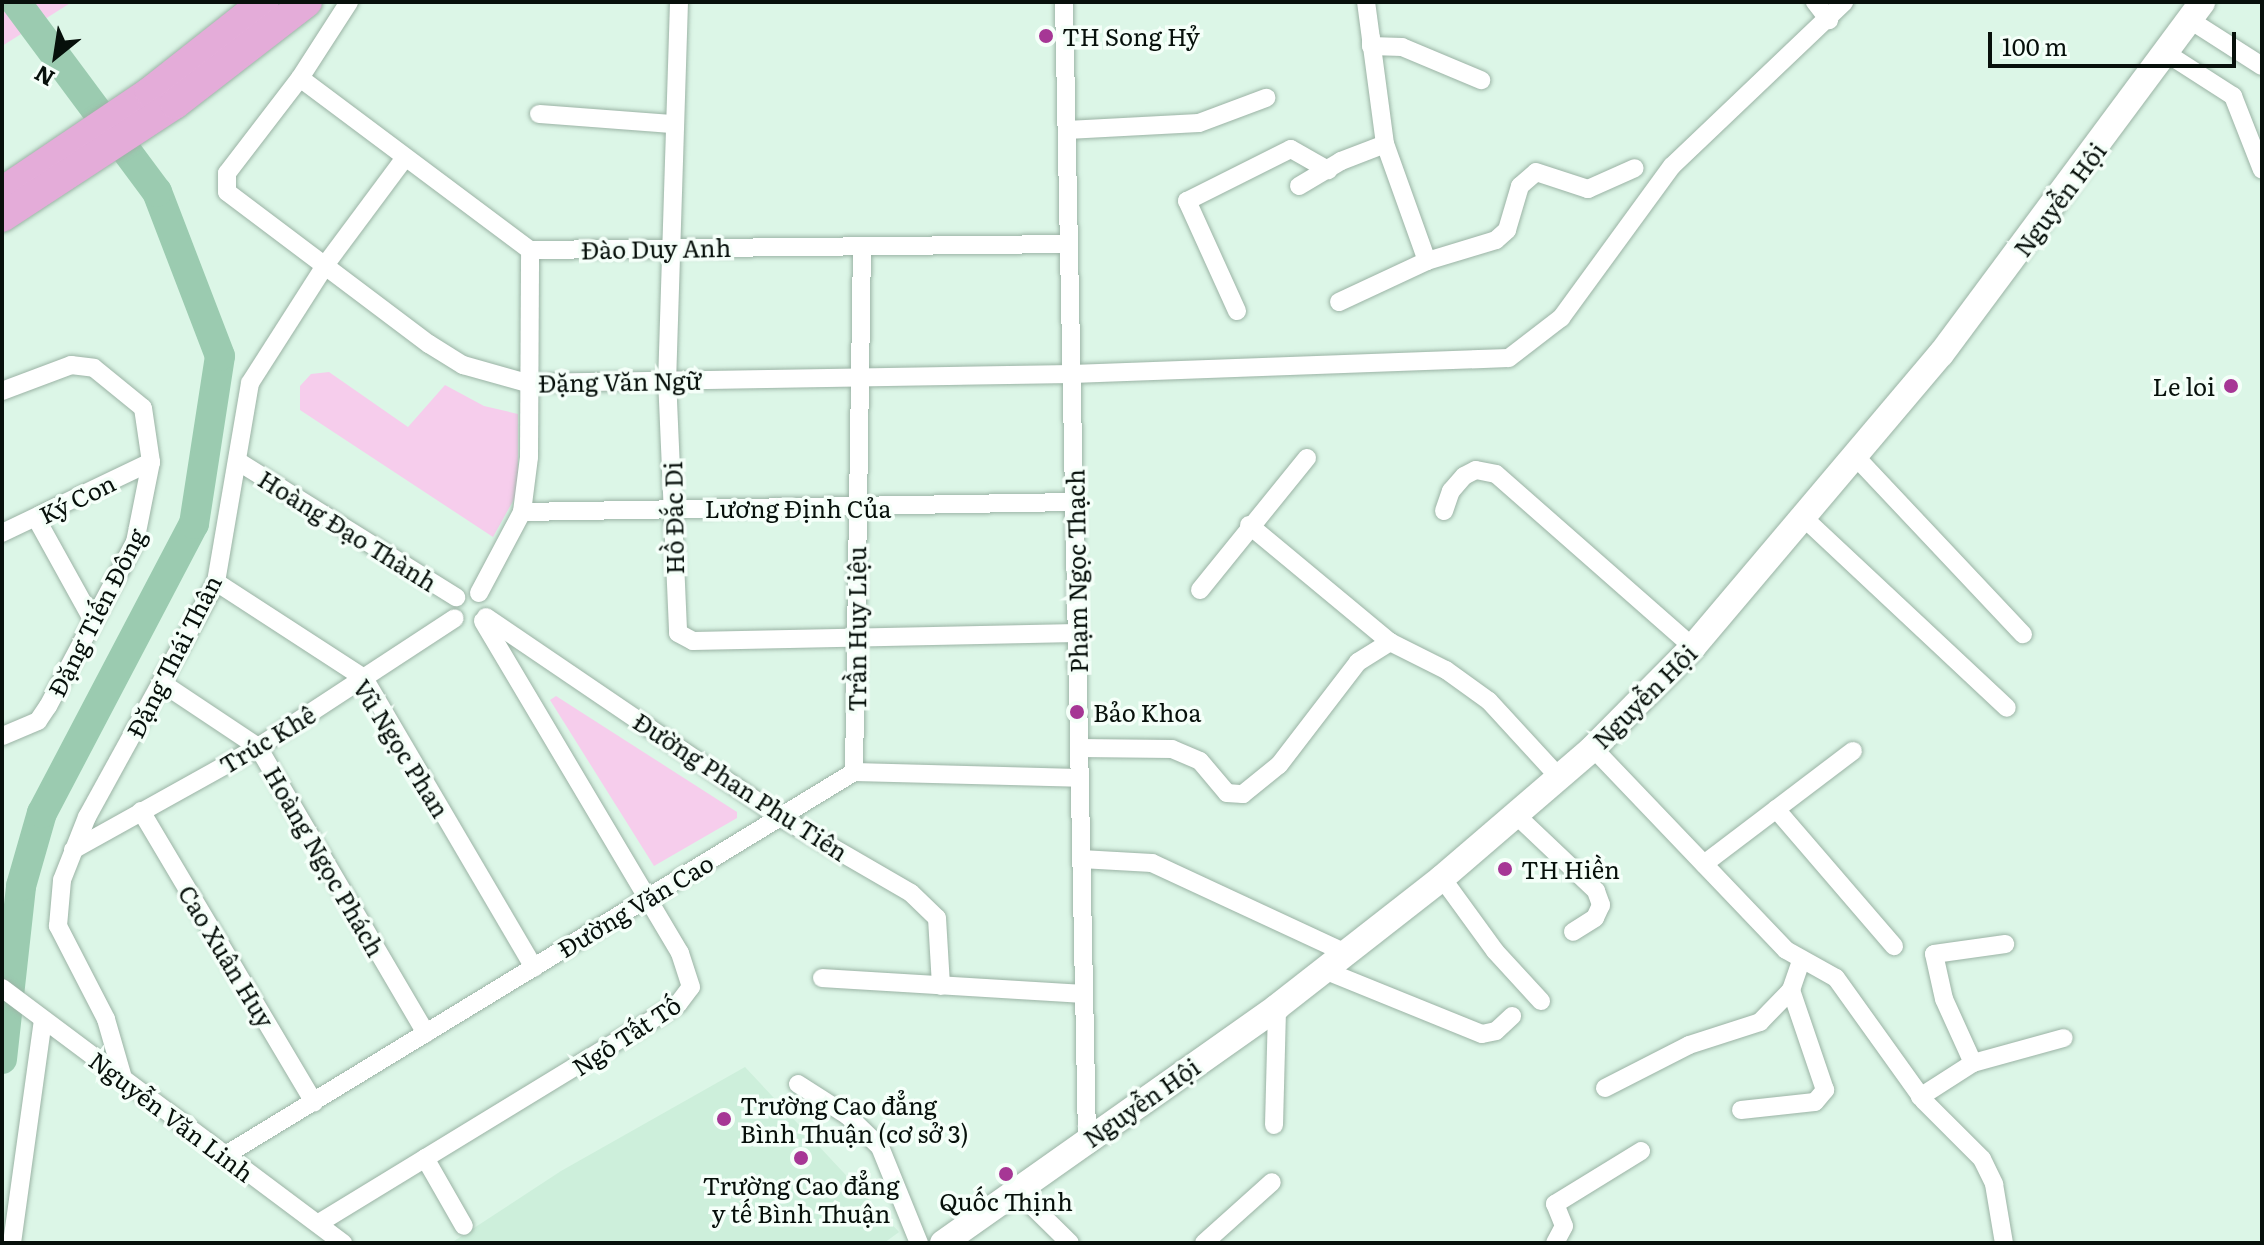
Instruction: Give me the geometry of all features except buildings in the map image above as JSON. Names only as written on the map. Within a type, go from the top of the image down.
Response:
[{"type":"main road","points":[[162,98],[264,2]]},
{"type":"main road","points":[[2,217],[50,175],[307,2]]},
{"type":"main road","points":[[2,192],[50,175]]},
{"type":"street","points":[[349,2],[300,78],[404,159],[530,250],[529,457],[522,512],[479,593]]},
{"type":"street","name":"Hồ Đắc Di","points":[[679,2],[667,378],[678,633],[693,641],[1077,633]]},
{"type":"street","points":[[1366,2],[1385,144],[1427,261]]},
{"type":"street","points":[[1815,2],[1829,20]]},
{"type":"street","name":"Đặng Văn Ngữ","points":[[300,78],[227,173],[227,192],[463,365],[527,383],[667,378],[859,379],[1072,374],[1509,358],[1561,318],[1672,166],[1829,20],[1844,2]]},
{"type":"street","name":"Phạm Ngọc Thạch","points":[[1070,4],[1067,130],[1087,1140]]},
{"type":"street","points":[[2196,11],[2262,66]]},
{"type":"street","name":"Nguyễn Hội","points":[[943,1243],[1015,1189],[1277,1007],[1442,878],[1593,748],[1693,647],[1951,342],[2196,11]]},
{"type":"street","points":[[1371,46],[1402,47],[1481,80]]},
{"type":"street","points":[[2166,53],[2233,96],[2262,170]]},
{"type":"street","points":[[1067,130],[1199,123],[1266,98]]},
{"type":"street","points":[[539,114],[673,124]]},
{"type":"street","points":[[1299,186],[1385,144]]},
{"type":"street","points":[[1237,311],[1187,201],[1291,149],[1328,170]]},
{"type":"street","name":"Đặng Thái Thân","points":[[123,1078],[106,1019],[58,926],[56,902],[73,850],[216,582],[239,462],[242,407],[250,383],[326,264],[404,159]]},
{"type":"street","points":[[1339,302],[1427,261],[1496,240],[1507,230],[1520,186],[1536,172],[1588,189],[1635,168]]},
{"type":"street","name":"Đào Duy Anh","points":[[530,250],[1069,244]]},
{"type":"street","name":"Trần Huy Liệu","points":[[854,772],[862,247]]},
{"type":"street","name":"Đặng Tiến Đông","points":[[2,391],[71,365],[94,368],[143,408],[151,462],[144,516],[135,542],[38,721],[2,736]]},
{"type":"street","points":[[1855,456],[2023,634]]},
{"type":"street","points":[[1200,590],[1249,525],[1307,458]]},
{"type":"street","name":"Ký Con","points":[[2,533],[151,462]]},
{"type":"street","name":"Hoàng Đạo Thành","points":[[239,462],[456,597]]},
{"type":"street","points":[[1444,511],[1451,491],[1464,476],[1476,470],[1496,474],[1693,647]]},
{"type":"street","name":"Lương Định Của","points":[[522,512],[675,508],[856,509],[1074,502]]},
{"type":"street","points":[[1803,517],[2007,708]]},
{"type":"street","points":[[36,518],[92,619]]},
{"type":"street","points":[[1249,525],[1390,642],[1446,670],[1489,701],[1559,777]]},
{"type":"street","name":"Vũ Ngọc Phan","points":[[216,582],[364,678],[534,968]]},
{"type":"street","points":[[469,591],[479,593],[488,604],[484,619],[471,626],[455,618],[456,597],[469,591]]},
{"type":"street","name":"Trúc Khê","points":[[73,850],[258,747],[455,618]]},
{"type":"street","name":"Đường Phan Phu Tiên","points":[[484,619],[538,651],[780,817],[926,906],[939,931],[941,986]]},
{"type":"street","name":"Ngô Tất Tố","points":[[319,1223],[685,999],[692,977],[510,673],[484,619]]},
{"type":"street","points":[[1079,748],[1172,749],[1200,761],[1227,793],[1243,794],[1279,765],[1358,662],[1390,642]]},
{"type":"street","points":[[510,673],[538,651]]},
{"type":"street","name":"Hoàng Ngọc Phách","points":[[162,683],[258,747],[426,1033]]},
{"type":"street","points":[[1593,748],[1801,961],[1836,978],[1920,1097],[1982,1159],[1994,1184],[2004,1243]]},
{"type":"street","points":[[1704,864],[1853,751]]},
{"type":"street","points":[[854,772],[1079,778]]},
{"type":"street","name":"Đường Văn Cao","points":[[224,1156],[854,772]]},
{"type":"street","points":[[1776,809],[1894,946]]},
{"type":"street","name":"Cao Xuân Huy","points":[[141,811],[314,1102]]},
{"type":"street","points":[[1515,814],[1596,891],[1601,905],[1595,918],[1573,932]]},
{"type":"street","points":[[1081,859],[1152,863],[1346,953]]},
{"type":"street","points":[[1442,878],[1495,951],[1541,1001]]},
{"type":"street","points":[[1973,1063],[1944,999],[1934,954],[2005,944]]},
{"type":"street","points":[[1605,1088],[1689,1045],[1760,1022],[1791,990],[1801,961]]},
{"type":"street","points":[[1324,970],[1482,1034],[1496,1031],[1512,1016]]},
{"type":"street","points":[[822,978],[1084,994]]},
{"type":"street","name":"Nguyễn Văn Linh","points":[[2,988],[343,1243]]},
{"type":"street","points":[[1741,1110],[1815,1102],[1825,1090],[1791,990]]},
{"type":"street","points":[[1274,1125],[1277,1007]]},
{"type":"street","points":[[12,1243],[43,1019]]},
{"type":"street","points":[[1920,1097],[1973,1063],[2064,1038]]},
{"type":"street","points":[[798,1084],[848,1116],[880,1147],[919,1243]]},
{"type":"street","points":[[1555,1243],[1564,1226],[1555,1204],[1641,1151]]},
{"type":"street","points":[[425,1158],[464,1226]]},
{"type":"street","points":[[1204,1243],[1272,1182]]},
{"type":"street","points":[[1015,1189],[1070,1243]]},
{"type":"shaded area","points":[[2,2],[72,2],[2,46]]},
{"type":"shaded area","points":[[329,372],[408,427],[445,385],[484,406],[518,414],[518,492],[493,537],[300,410],[300,386],[311,374]]},
{"type":"shaded area","points":[[556,696],[737,812],[737,818],[654,866],[550,700]]},
{"type":"shaded area","name":"Trường Cao đẳng Bình Thuận (cơ sở 3)","points":[[745,1067],[899,1232],[884,1243],[451,1243],[561,1171]]},
{"type":"waterway","points":[[2,1059],[21,886],[42,813],[194,524],[220,356],[157,192],[16,2]]},
{"type":"place","name":"TH Song Hỷ","points":[[1046,36]]},
{"type":"place","name":"Le loi","points":[[2231,386]]},
{"type":"place","name":"Bảo Khoa","points":[[1077,712]]},
{"type":"place","name":"TH Hiền","points":[[1505,869]]},
{"type":"place","name":"Trường Cao đẳng Bình Thuận (cơ sở 3)","points":[[724,1119]]},
{"type":"place","name":"Trường Cao đẳng y tế Bình Thuận","points":[[801,1158]]},
{"type":"place","name":"Quốc Thịnh","points":[[1006,1174]]}]
